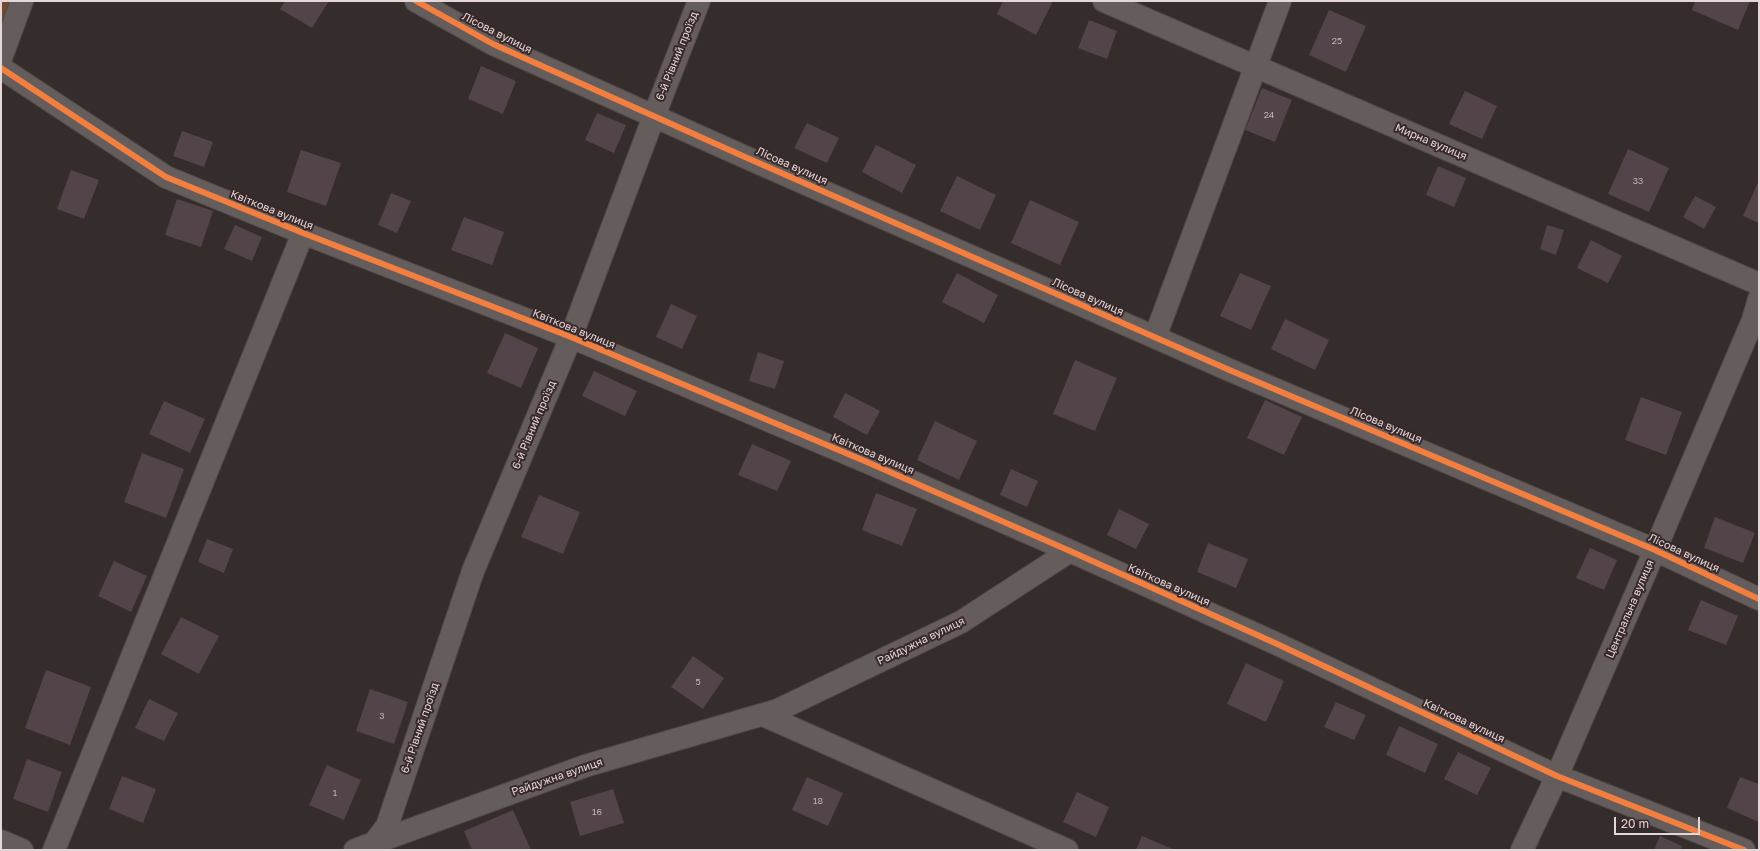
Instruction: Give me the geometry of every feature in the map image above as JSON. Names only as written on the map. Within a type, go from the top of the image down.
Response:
[{"type":"street","points":[[1,58],[22,1]]},
{"type":"street","name":"Лісова вулиця","points":[[416,1],[493,44],[654,116],[1155,337],[1655,550],[1759,599]]},
{"type":"street","name":"6-й Рівний проїзд","points":[[367,848],[387,826],[473,571],[571,337],[699,1]]},
{"type":"street","name":"Мирна вулиця","points":[[1104,1],[1759,284]]},
{"type":"street","points":[[1155,337],[1280,1]]},
{"type":"street","name":"Квіткова вулиця","points":[[1,68],[166,177],[303,233],[571,337],[867,462],[1070,551],[1275,644],[1557,776],[1744,850]]},
{"type":"street","points":[[54,850],[303,233]]},
{"type":"street","name":"Центральна вулиця","points":[[1522,850],[1557,776],[1655,550],[1753,320],[1759,299]]},
{"type":"street","name":"Райдужна вулиця","points":[[367,848],[585,766],[778,710],[961,622],[1070,551]]},
{"type":"street","points":[[763,715],[1067,850]]},
{"type":"street","points":[[1,841],[22,850]]},
{"type":"shaded area","points":[[1,1],[22,1],[1,58]]},
{"type":"building","points":[[285,1],[329,1],[312,28],[280,9]]},
{"type":"building","points":[[1003,1],[1053,1],[1036,35],[997,14]]},
{"type":"building","points":[[1695,1],[1750,1],[1738,30],[1692,10]]},
{"type":"building","points":[[1329,10],[1366,26],[1346,72],[1309,55]]},
{"type":"building","points":[[1089,20],[1117,31],[1107,59],[1078,48]]},
{"type":"building","points":[[481,66],[516,81],[503,114],[468,99]]},
{"type":"building","points":[[1262,88],[1292,100],[1275,142],[1245,130]]},
{"type":"building","points":[[1465,91],[1497,106],[1482,139],[1449,124]]},
{"type":"building","points":[[597,113],[626,125],[614,153],[585,140]]},
{"type":"building","points":[[807,123],[839,138],[827,163],[794,148]]},
{"type":"building","points":[[182,131],[213,142],[204,167],[173,156]]},
{"type":"building","points":[[876,145],[916,165],[902,193],[862,172]]},
{"type":"building","points":[[1628,149],[1669,168],[1649,212],[1608,194]]},
{"type":"building","points":[[301,150],[341,163],[326,206],[287,192]]},
{"type":"building","points":[[1438,166],[1466,178],[1454,207],[1426,195]]},
{"type":"building","points":[[71,170],[99,180],[84,219],[57,209]]},
{"type":"building","points":[[957,176],[996,195],[980,230],[940,211]]},
{"type":"building","points":[[1759,180],[1759,223],[1743,216]]},
{"type":"building","points":[[391,193],[411,201],[397,233],[378,225]]},
{"type":"building","points":[[1695,196],[1716,207],[1704,229],[1683,217]]},
{"type":"building","points":[[177,199],[213,211],[201,247],[165,235]]},
{"type":"building","points":[[1030,200],[1079,222],[1060,265],[1011,243]]},
{"type":"building","points":[[464,217],[504,232],[492,265],[451,250]]},
{"type":"building","points":[[235,225],[262,237],[252,261],[224,249]]},
{"type":"building","points":[[1547,225],[1564,230],[1556,255],[1540,249]]},
{"type":"building","points":[[1591,240],[1622,256],[1608,283],[1577,268]]},
{"type":"building","points":[[957,273],[998,295],[984,323],[942,302]]},
{"type":"building","points":[[1240,273],[1271,286],[1251,330],[1220,316]]},
{"type":"building","points":[[671,304],[697,316],[682,349],[656,337]]},
{"type":"building","points":[[1285,319],[1329,340],[1315,370],[1271,349]]},
{"type":"building","points":[[505,333],[538,348],[521,388],[487,373]]},
{"type":"building","points":[[758,352],[784,361],[775,389],[749,381]]},
{"type":"building","points":[[1075,360],[1117,378],[1095,431],[1053,414]]},
{"type":"building","points":[[594,371],[637,391],[625,416],[582,396]]},
{"type":"building","points":[[845,393],[880,411],[867,435],[833,417]]},
{"type":"building","points":[[1641,397],[1682,412],[1666,455],[1625,440]]},
{"type":"building","points":[[1265,400],[1302,417],[1284,455],[1247,438]]},
{"type":"building","points":[[164,401],[205,419],[190,453],[149,434]]},
{"type":"building","points":[[935,421],[977,441],[959,480],[917,460]]},
{"type":"building","points":[[752,444],[791,461],[777,491],[738,475]]},
{"type":"building","points":[[142,453],[184,469],[166,518],[124,502]]},
{"type":"building","points":[[1011,469],[1038,481],[1027,507],[1000,495]]},
{"type":"building","points":[[876,493],[917,509],[902,546],[862,530]]},
{"type":"building","points":[[539,495],[580,512],[563,554],[521,537]]},
{"type":"building","points":[[1119,509],[1149,524],[1136,549],[1107,535]]},
{"type":"building","points":[[1715,517],[1755,533],[1743,563],[1704,548]]},
{"type":"building","points":[[207,539],[233,549],[224,573],[198,562]]},
{"type":"building","points":[[1208,543],[1248,559],[1236,588],[1197,572]]},
{"type":"building","points":[[1590,548],[1617,560],[1604,590],[1576,578]]},
{"type":"building","points":[[114,561],[147,576],[131,612],[98,596]]},
{"type":"building","points":[[1701,600],[1738,616],[1726,645],[1688,630]]},
{"type":"building","points":[[181,617],[219,636],[199,674],[161,654]]},
{"type":"building","points":[[693,656],[724,678],[703,709],[671,687]]},
{"type":"building","points":[[1246,663],[1284,681],[1266,722],[1227,704]]},
{"type":"building","points":[[46,670],[91,687],[70,745],[25,728]]},
{"type":"building","points":[[370,689],[408,702],[394,744],[356,731]]},
{"type":"building","points":[[149,699],[178,713],[164,741],[135,728]]},
{"type":"building","points":[[1336,702],[1366,715],[1354,740],[1324,727]]},
{"type":"building","points":[[1399,726],[1438,744],[1425,773],[1386,755]]},
{"type":"building","points":[[1458,752],[1491,768],[1477,795],[1444,779]]},
{"type":"building","points":[[27,759],[62,772],[48,812],[13,799]]},
{"type":"building","points":[[327,765],[361,780],[344,820],[309,805]]},
{"type":"building","points":[[122,776],[156,789],[143,823],[109,809]]},
{"type":"building","points":[[807,777],[843,793],[828,826],[792,810]]},
{"type":"building","points":[[1740,777],[1759,784],[1759,822],[1727,808]]},
{"type":"building","points":[[613,789],[624,823],[580,836],[570,802]]},
{"type":"building","points":[[1077,792],[1109,807],[1096,837],[1063,822]]},
{"type":"building","points":[[513,810],[531,850],[472,850],[464,831]]},
{"type":"building","points":[[1142,836],[1175,850],[1136,850]]},
{"type":"building","points":[[1660,836],[1682,846],[1681,850],[1654,850]]},
{"type":"cycle path","points":[[416,1],[493,44],[745,157],[1234,372],[1655,550],[1759,599]]},
{"type":"cycle path","points":[[1,68],[166,177],[303,233],[571,337],[867,462],[1275,643],[1557,776],[1744,850]]}]
